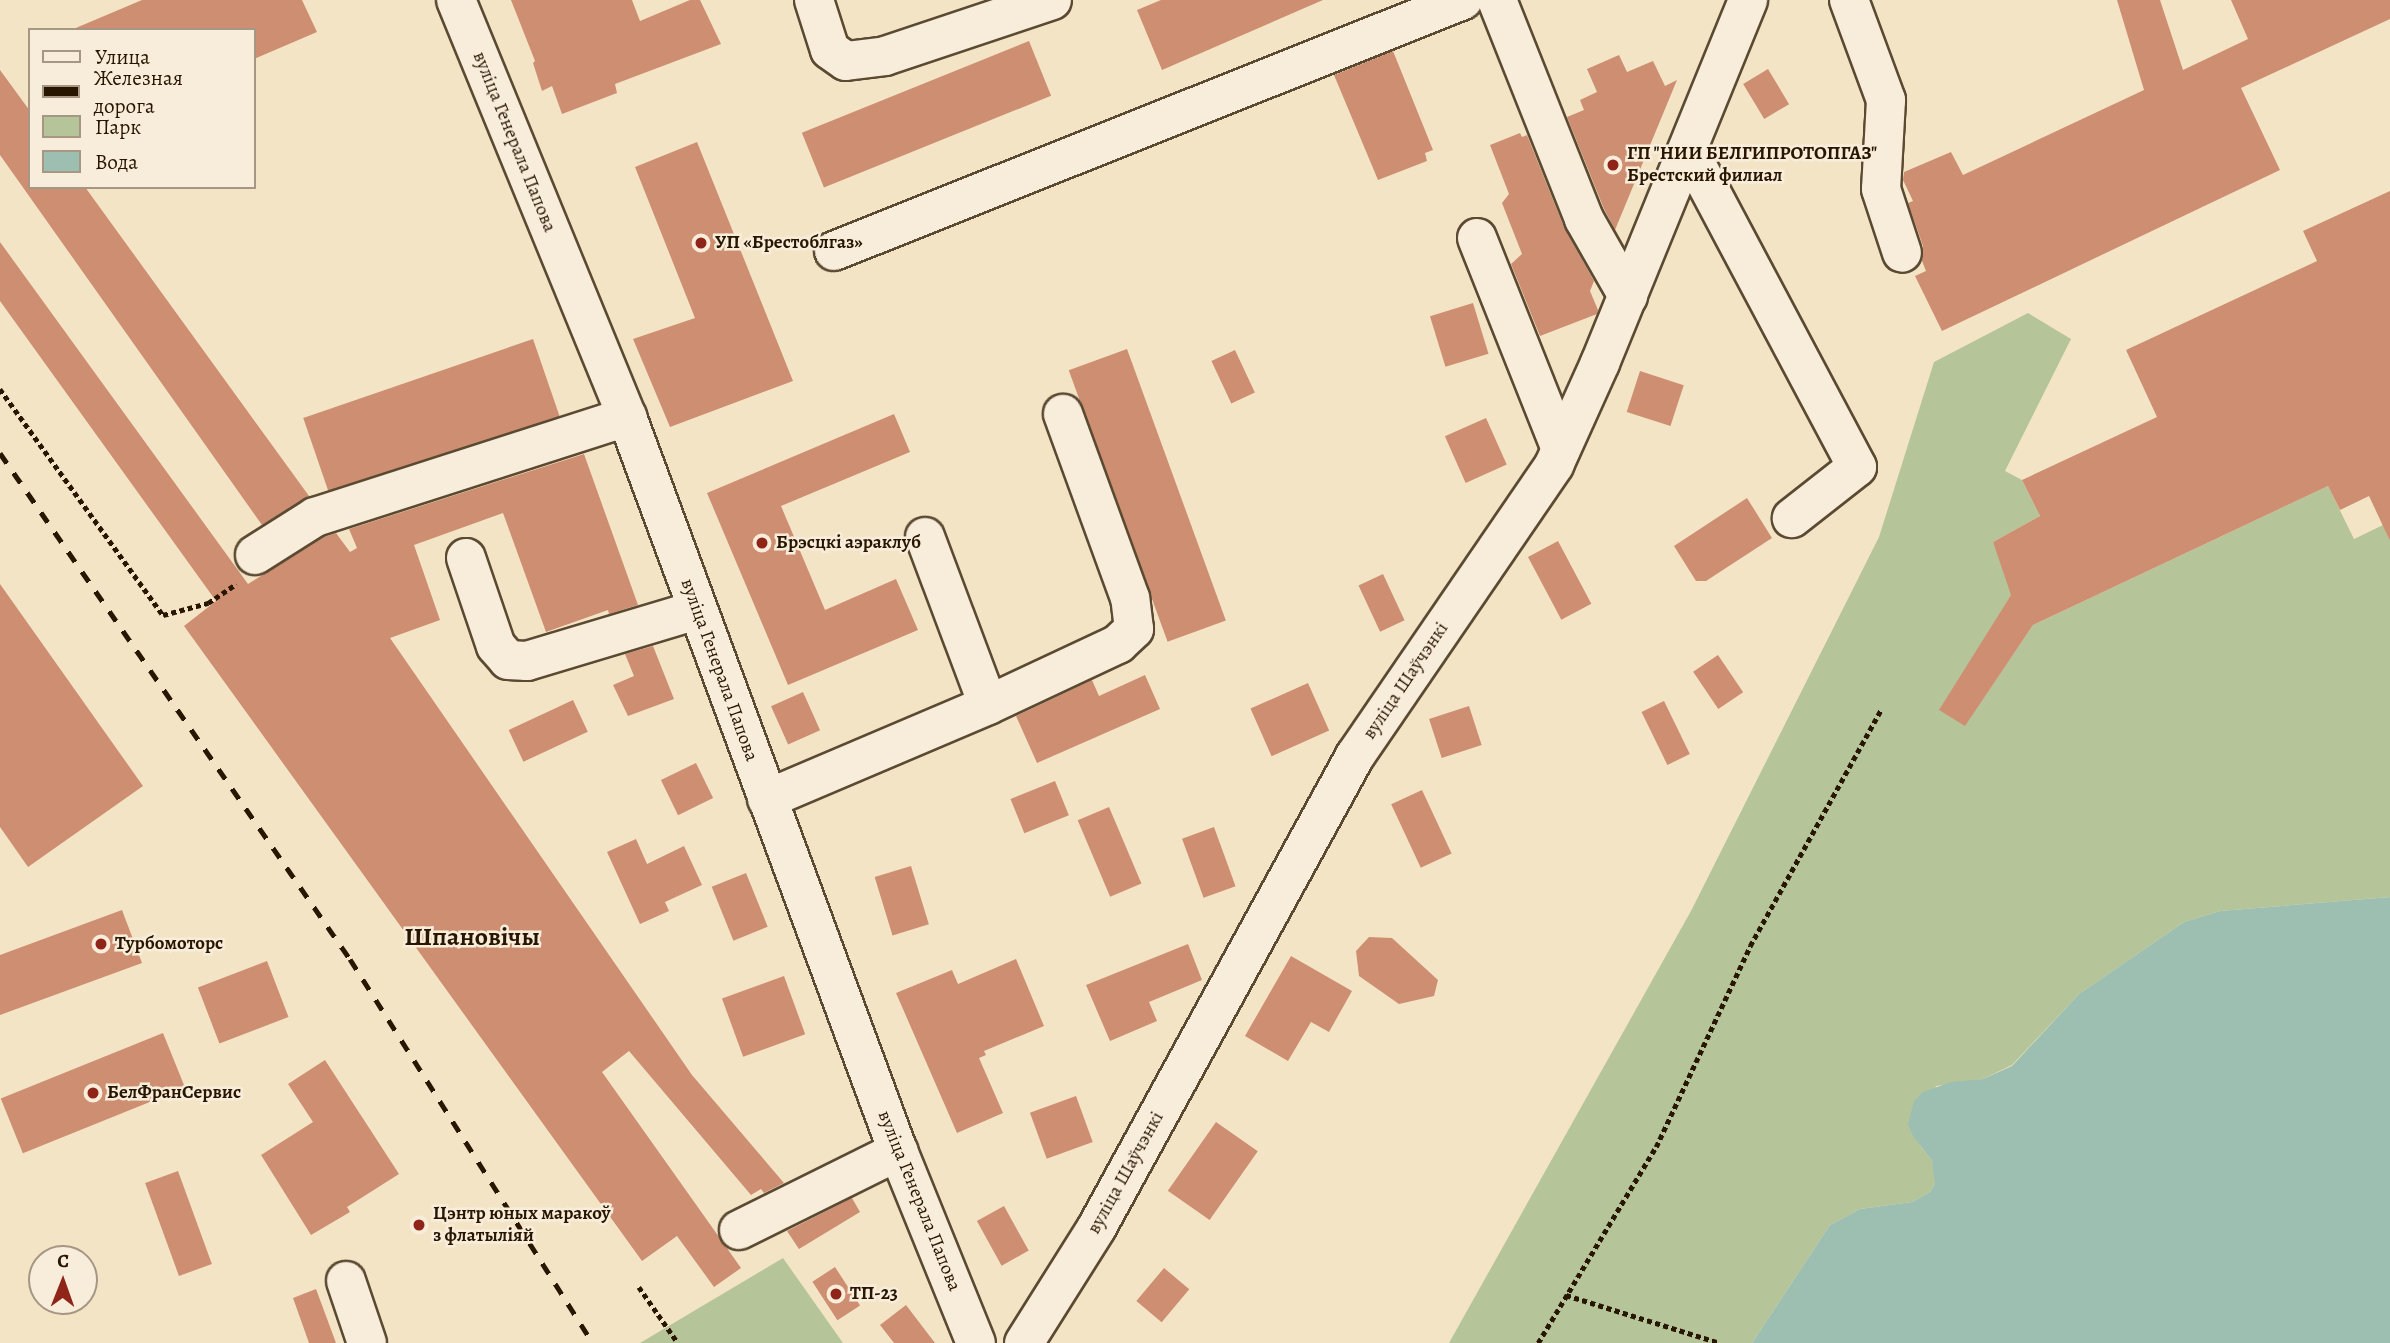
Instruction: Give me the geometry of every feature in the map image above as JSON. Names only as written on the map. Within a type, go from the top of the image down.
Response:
[{"type":"street","name":"вуліца Генерала Папова","points":[[456,0],[626,417],[898,1151],[976,1343]]},
{"type":"street","points":[[814,0],[830,50],[846,61],[885,56],[1052,0]]},
{"type":"street","points":[[834,251],[1463,0]]},
{"type":"street","points":[[1497,0],[1584,219],[1628,296]]},
{"type":"street","points":[[1515,0],[1529,0]]},
{"type":"street","name":"вуліца Шаўчэнкі","points":[[1024,1343],[1097,1227],[1355,756],[1554,465],[1628,296],[1748,0]]},
{"type":"street","points":[[1849,0],[1886,100],[1881,189],[1902,253]]},
{"type":"street","points":[[1688,149],[1857,467],[1791,518]]},
{"type":"street","points":[[1477,238],[1561,449]]},
{"type":"street","points":[[767,799],[988,705],[1118,644],[1134,629],[1130,598],[1063,414]]},
{"type":"street","points":[[248,568],[315,517],[626,417]]},
{"type":"street","points":[[925,537],[988,705]]},
{"type":"street","points":[[466,558],[496,646],[508,660],[527,662],[697,610]]},
{"type":"street","points":[[739,1230],[898,1151]]},
{"type":"street","points":[[346,1281],[367,1343]]},
{"type":"path","points":[[0,389],[163,615],[208,603],[248,568]]},
{"type":"path","points":[[1538,1343],[1656,1147],[1749,946],[1881,710]]},
{"type":"path","points":[[639,1287],[678,1343]]},
{"type":"path","points":[[1566,1295],[1720,1343]]},
{"type":"green space","points":[[2028,313],[2071,339],[2005,471],[2022,480],[2040,516],[1993,542],[2013,592],[1940,710],[1965,725],[2033,625],[2328,486],[2354,539],[2383,525],[2390,541],[2390,897],[2220,911],[2184,922],[2079,994],[2012,1065],[1983,1079],[1936,1086],[1919,1144],[1932,1161],[1935,1172],[1935,1183],[1930,1192],[1912,1202],[1860,1209],[1830,1225],[1752,1343],[1449,1343],[1691,911],[1879,537],[1934,362]]},
{"type":"green space","points":[[783,1258],[843,1343],[640,1343]]},
{"type":"water","points":[[2390,897],[2390,1343],[1752,1343],[1830,1225],[1860,1209],[1912,1202],[1930,1192],[1935,1183],[1932,1161],[1913,1136],[1908,1124],[1914,1101],[1923,1092],[1951,1082],[1983,1079],[2012,1066],[2079,994],[2184,922],[2220,911]]},
{"type":"building","points":[[142,0],[302,0],[317,32],[256,58],[256,28],[76,28]]},
{"type":"building","points":[[511,0],[632,0],[640,21],[690,0],[700,0],[721,44],[615,84],[617,93],[562,114],[552,86],[542,91],[533,63],[535,61]]},
{"type":"building","points":[[1161,0],[1323,0],[1162,70],[1137,10]]},
{"type":"building","points":[[2117,0],[2160,0],[2183,70],[2248,39],[2231,0],[2390,0],[2390,19],[2241,88],[2280,170],[1942,331],[1915,276],[1926,271],[1922,261],[1923,246],[1908,203],[1913,201],[1903,180],[1904,172],[1951,152],[1963,175],[2144,90]]},
{"type":"building","points":[[1029,41],[1051,96],[824,187],[802,133]]},
{"type":"building","points":[[1393,51],[1433,150],[1425,153],[1427,161],[1378,180],[1334,75]]},
{"type":"building","name":"ГП \"НИИ БЕЛГИПРОТОПГАЗ\" Брестский филиал","points":[[1619,55],[1627,72],[1653,61],[1665,86],[1677,80],[1615,230],[1567,117],[1584,110],[1580,100],[1597,92],[1587,69]]},
{"type":"building","points":[[1768,69],[1789,104],[1764,119],[1743,84]]},
{"type":"building","points":[[0,70],[28,108],[28,189],[86,189],[309,496],[262,525],[0,155]]},
{"type":"building","points":[[1520,133],[1522,137],[1527,135],[1564,227],[1594,281],[1590,291],[1598,310],[1597,314],[1540,336],[1511,264],[1522,254],[1502,203],[1509,194],[1490,145]]},
{"type":"building","name":"УП «Брестоблгаз»","points":[[697,142],[793,381],[670,427],[633,339],[695,318],[635,167]]},
{"type":"building","points":[[2390,191],[2390,541],[2369,496],[2340,510],[2328,486],[2033,625],[1965,726],[1939,710],[2011,595],[1993,542],[2040,516],[2022,480],[2157,417],[2126,350],[2317,261],[2303,231]]},
{"type":"building","points":[[0,242],[248,584],[324,537],[336,533],[350,552],[357,548],[349,529],[584,454],[638,605],[609,614],[608,610],[546,632],[503,513],[414,545],[440,620],[390,638],[692,1075],[784,1183],[764,1193],[761,1189],[751,1195],[629,1051],[602,1072],[741,1268],[714,1287],[677,1236],[642,1261],[184,626],[216,601],[0,301]]},
{"type":"building","points":[[1473,303],[1488,354],[1445,367],[1430,316]]},
{"type":"building","points":[[533,339],[560,417],[330,496],[303,418]]},
{"type":"building","points":[[1127,349],[1226,621],[1168,642],[1069,370]]},
{"type":"building","points":[[1235,350],[1255,393],[1231,404],[1211,361]]},
{"type":"building","points":[[1640,371],[1684,385],[1670,426],[1627,412]]},
{"type":"building","name":"Брэсцкі аэраклуб","points":[[894,414],[910,452],[781,506],[825,610],[896,579],[918,630],[788,685],[707,493]]},
{"type":"building","points":[[1486,418],[1507,465],[1466,483],[1445,436]]},
{"type":"building","points":[[1747,498],[1772,538],[1706,581],[1696,581],[1674,546]]},
{"type":"building","points":[[1558,541],[1591,604],[1561,620],[1528,557]]},
{"type":"building","points":[[1383,574],[1405,620],[1380,632],[1359,585]]},
{"type":"building","points":[[0,584],[143,786],[28,867],[0,827]]},
{"type":"building","points":[[653,646],[674,699],[628,716],[613,685],[634,676],[625,654]]},
{"type":"building","points":[[1718,655],[1743,692],[1718,709],[1693,672]]},
{"type":"building","points":[[1145,675],[1160,709],[1037,763],[1016,716],[1092,680],[1099,696]]},
{"type":"building","points":[[1308,683],[1329,731],[1272,756],[1250,709]]},
{"type":"building","points":[[803,692],[820,730],[788,745],[771,706]]},
{"type":"building","points":[[573,700],[588,732],[523,762],[509,730]]},
{"type":"building","points":[[1664,701],[1690,754],[1667,765],[1642,712]]},
{"type":"building","points":[[1469,706],[1482,745],[1442,758],[1429,719]]},
{"type":"building","points":[[696,763],[713,798],[678,815],[661,780]]},
{"type":"building","points":[[1055,781],[1069,815],[1024,833],[1010,799]]},
{"type":"building","points":[[1422,790],[1452,853],[1421,868],[1391,804]]},
{"type":"building","points":[[1109,807],[1141,883],[1110,897],[1078,820]]},
{"type":"building","points":[[1214,827],[1236,886],[1204,898],[1182,839]]},
{"type":"building","points":[[636,839],[647,864],[684,846],[702,885],[665,902],[669,911],[640,924],[607,852]]},
{"type":"building","points":[[911,866],[929,924],[892,935],[875,877]]},
{"type":"building","points":[[746,873],[768,927],[733,941],[712,887]]},
{"type":"building","points":[[122,910],[142,963],[0,1015],[0,955]]},
{"type":"building","points":[[1369,937],[1392,938],[1438,980],[1434,996],[1399,1004],[1359,976],[1356,951]]},
{"type":"building","points":[[1188,944],[1202,980],[1149,1002],[1157,1021],[1110,1041],[1086,985]]},
{"type":"building","points":[[1291,956],[1352,991],[1329,1032],[1311,1022],[1288,1061],[1245,1036]]},
{"type":"building","points":[[1016,959],[1044,1026],[984,1051],[986,1055],[979,1058],[1003,1113],[957,1133],[896,993],[952,970],[958,984]]},
{"type":"building","points":[[267,961],[289,1017],[219,1044],[198,988]]},
{"type":"building","points":[[784,976],[805,1034],[743,1057],[722,999]]},
{"type":"building","name":"БелФранСервис","points":[[163,1033],[185,1088],[23,1153],[1,1099]]},
{"type":"building","points":[[325,1060],[399,1174],[347,1207],[350,1212],[311,1235],[261,1155],[313,1122],[288,1084]]},
{"type":"building","points":[[1076,1096],[1093,1142],[1047,1159],[1030,1113]]},
{"type":"building","points":[[1216,1122],[1258,1151],[1210,1220],[1168,1191]]},
{"type":"building","points":[[178,1171],[212,1264],[179,1276],[145,1183]]},
{"type":"building","points":[[852,1198],[860,1212],[799,1249],[787,1231]]},
{"type":"building","points":[[1004,1206],[1029,1251],[1002,1266],[977,1221]]},
{"type":"building","name":"ТП-23","points":[[835,1267],[860,1306],[837,1320],[812,1282]]},
{"type":"building","points":[[1164,1268],[1189,1289],[1162,1322],[1136,1301]]},
{"type":"building","points":[[316,1289],[336,1343],[309,1343],[293,1298]]},
{"type":"building","points":[[906,1305],[935,1343],[894,1343],[880,1325]]},
{"type":"railway","points":[[0,453],[350,959],[593,1343]]},
{"type":"place","name":"ГП \"НИИ БЕЛГИПРОТОПГАЗ\" Брестский филиал","points":[[1613,165]]},
{"type":"place","name":"УП «Брестоблгаз»","points":[[701,243]]},
{"type":"place","name":"Брэсцкі аэраклуб","points":[[762,543]]},
{"type":"place","name":"Турбомоторс","points":[[101,944]]},
{"type":"place","name":"БелФранСервис","points":[[93,1093]]},
{"type":"place","name":"Цэнтр юных маракоў з флатыліяй","points":[[419,1225]]},
{"type":"place","name":"ТП-23","points":[[836,1294]]},
{"type":"district","name":"Шпановічы","points":[[472,937]]}]
